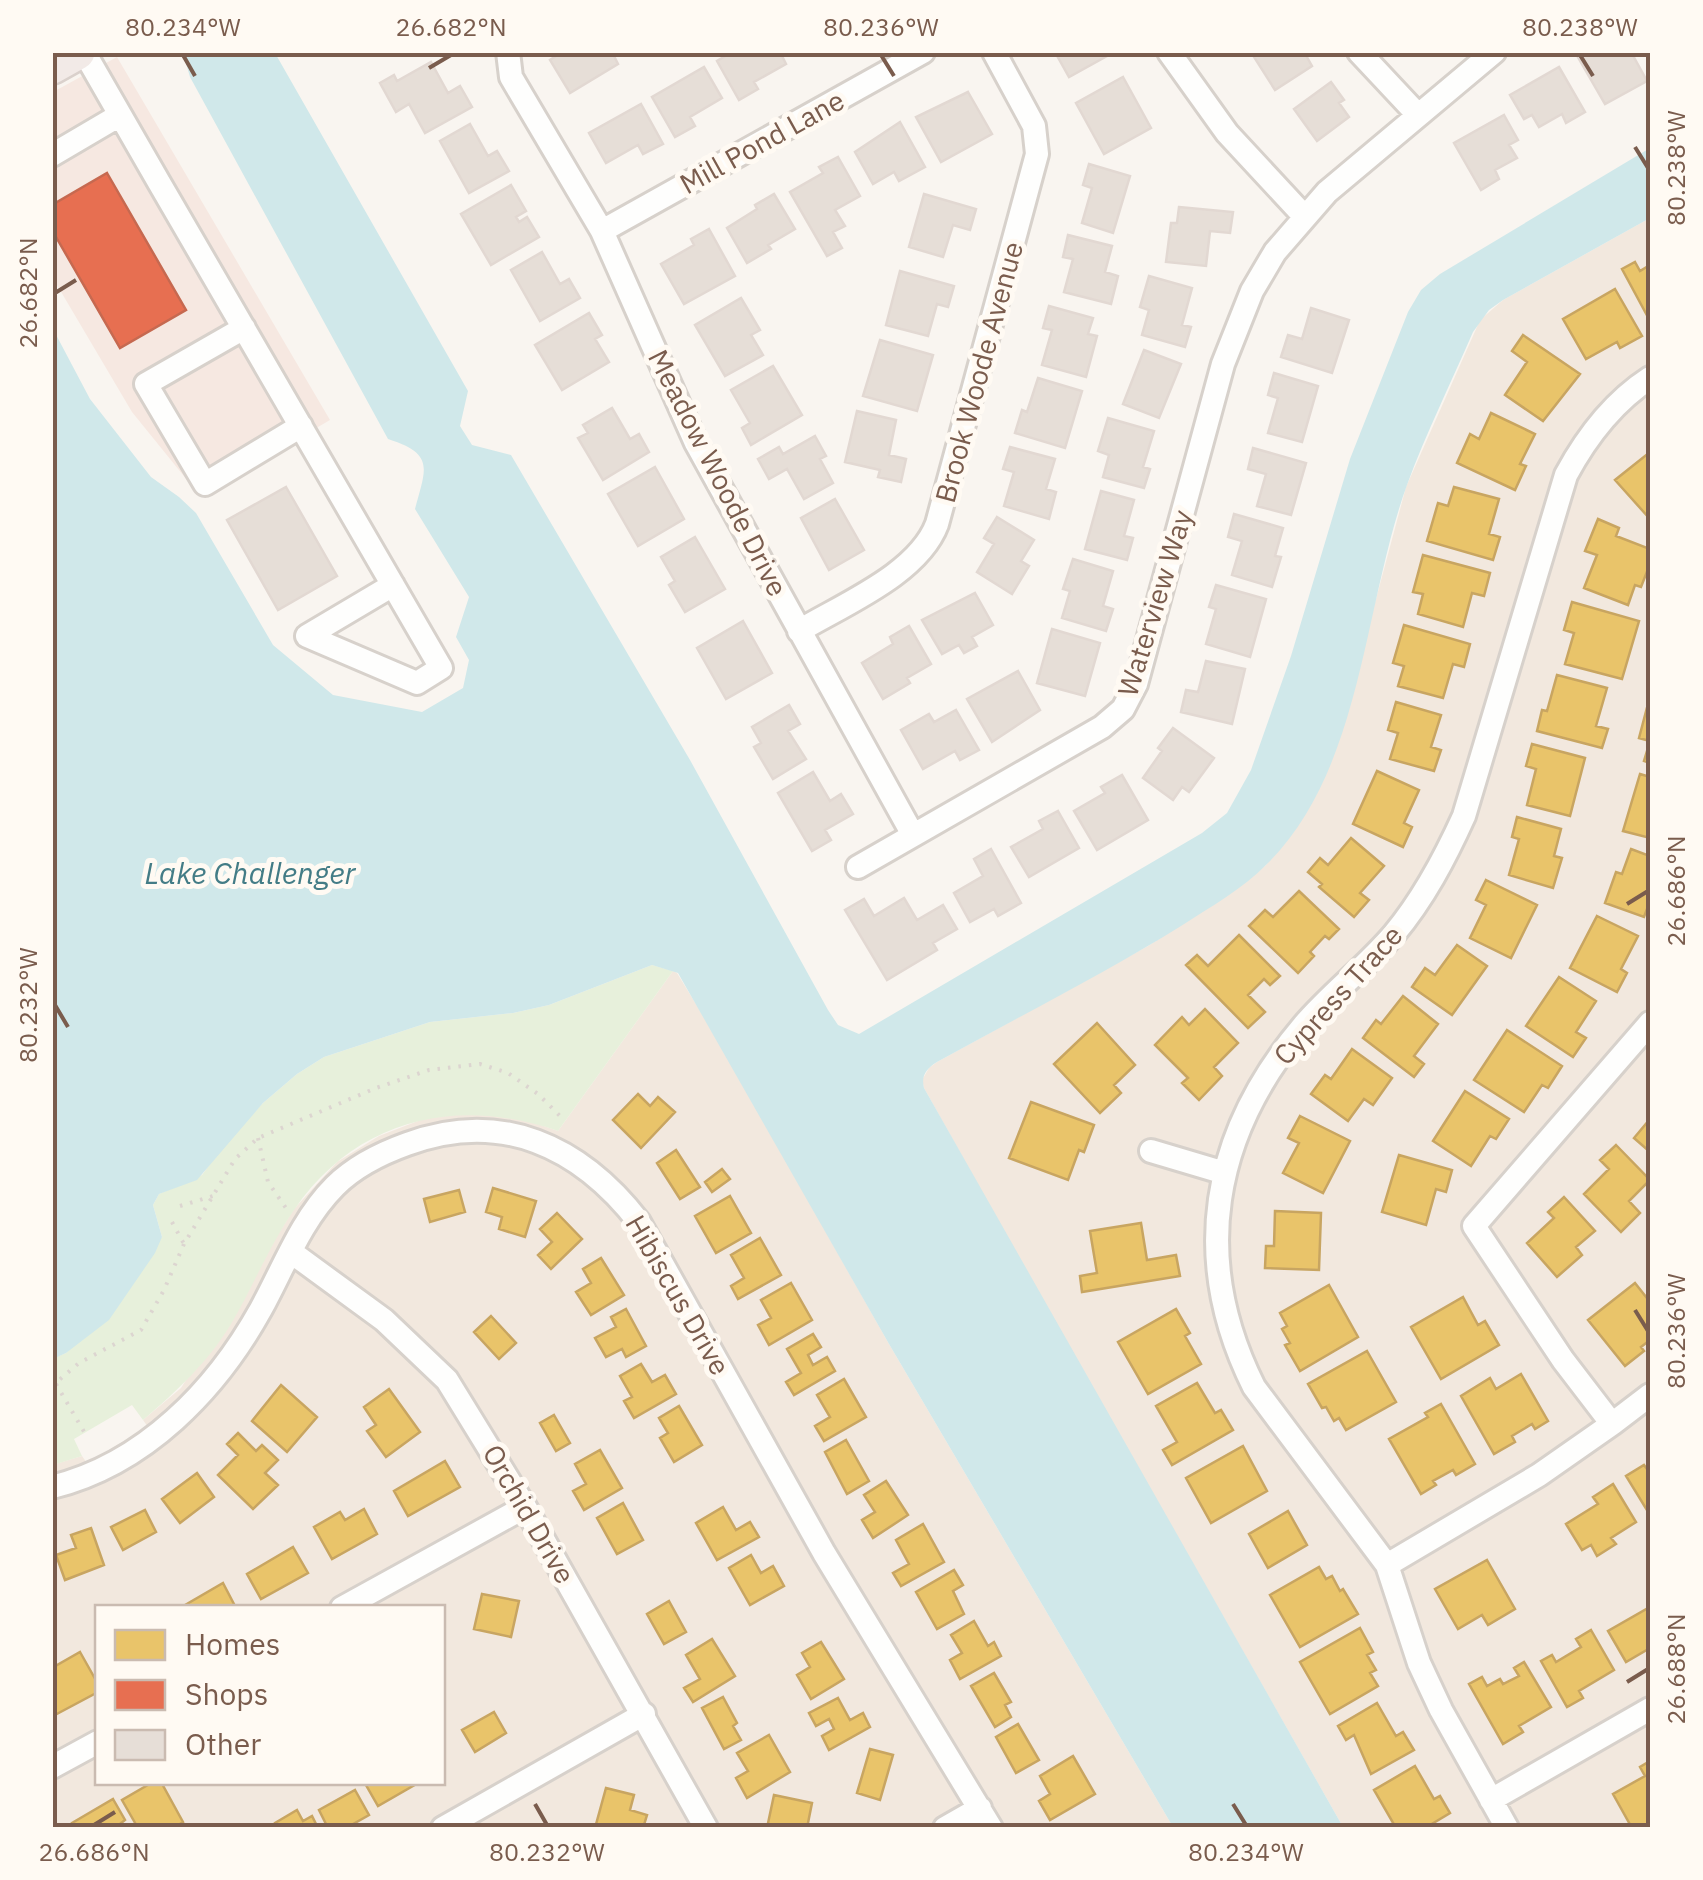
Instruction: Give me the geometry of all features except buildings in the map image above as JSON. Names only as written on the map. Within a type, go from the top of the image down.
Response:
[{"type":"highway","points":[[52,66],[80,52]]},
{"type":"street","points":[[80,52],[120,115],[394,585],[442,668],[417,682],[308,636],[394,585]]},
{"type":"street","name":"Meadow Woode Drive","points":[[508,52],[512,77],[602,231],[696,443],[913,835]]},
{"type":"street","name":"Mill Pond Lane","points":[[602,231],[923,52]]},
{"type":"street","name":"Brook Woode Avenue","points":[[799,631],[914,560],[938,524],[1037,154],[1034,126],[994,52]]},
{"type":"street","points":[[1169,52],[1227,133],[1304,216]]},
{"type":"street","points":[[1359,52],[1418,114]]},
{"type":"street","name":"Waterview Way","points":[[858,867],[1102,727],[1123,709],[1130,697],[1238,319],[1276,252],[1327,192],[1494,52]]},
{"type":"street","points":[[52,155],[120,115]]},
{"type":"street","points":[[244,328],[146,384],[205,484],[301,426]]},
{"type":"street","name":"Cypress Trace","points":[[1507,1828],[1419,1664],[1387,1565],[1254,1388],[1238,1356],[1222,1305],[1216,1252],[1217,1216],[1225,1172],[1254,1100],[1276,1062],[1331,995],[1395,933],[1445,858],[1464,816],[1566,475],[1596,426],[1650,378]]},
{"type":"street","points":[[1612,1424],[1544,1334],[1474,1226],[1650,1023]]},
{"type":"street","name":"Hibiscus Drive","points":[[52,1487],[83,1476],[144,1444],[206,1389],[236,1350],[311,1213],[338,1183],[370,1160],[450,1130],[512,1134],[551,1147],[586,1166],[616,1192],[639,1222],[824,1554],[985,1818]]},
{"type":"street","points":[[1151,1152],[1225,1172]]},
{"type":"street","name":"Orchid Drive","points":[[291,1252],[384,1320],[447,1380],[525,1507],[706,1828]]},
{"type":"street","points":[[1387,1565],[1494,1503],[1650,1395]]},
{"type":"street","points":[[347,1605],[525,1507]]},
{"type":"street","points":[[1492,1800],[1650,1709]]},
{"type":"street","points":[[443,1828],[644,1714]]},
{"type":"street","points":[[52,1767],[95,1744]]},
{"type":"street","points":[[945,1828],[985,1818]]},
{"type":"path","points":[[86,1435],[54,1385],[78,1363],[140,1330],[234,1159],[258,1138],[429,1070],[480,1064],[508,1073],[538,1094],[565,1122]]},
{"type":"path","points":[[258,1138],[268,1182],[304,1227]]},
{"type":"path","points":[[180,1206],[213,1196]]},
{"type":"path","points":[[172,1222],[184,1244]]},
{"type":"shaded area","points":[[117,57],[330,420],[200,496],[132,412],[57,285],[53,287],[53,92]]},
{"type":"shaded area","points":[[1650,218],[1650,1827],[1343,1827],[922,1080],[937,1062],[1148,946],[1235,890],[1266,865],[1316,795],[1339,737],[1406,487],[1480,320],[1503,300]]},
{"type":"shaded area","points":[[673,971],[677,973],[889,1344],[1173,1827],[53,1827],[52,1465],[82,1456],[87,1463],[148,1427],[143,1420],[181,1388],[294,1209],[337,1162],[379,1136],[423,1119],[481,1113],[524,1119],[558,1131]]},
{"type":"green space","points":[[652,965],[673,971],[558,1131],[483,1116],[447,1116],[379,1135],[348,1154],[319,1179],[294,1210],[231,1324],[191,1375],[143,1420],[132,1405],[74,1439],[82,1456],[53,1465],[52,1359],[66,1353],[162,1237],[153,1205],[159,1194],[202,1175],[227,1141],[297,1074],[324,1057],[430,1022],[549,1005]]},
{"type":"water","name":"Lake Challenger","points":[[183,53],[275,53],[468,391],[460,426],[472,445],[511,455],[690,760],[828,1010],[838,1025],[859,1034],[1202,833],[1227,813],[1251,770],[1291,656],[1350,459],[1408,312],[1421,290],[1440,274],[1650,148],[1650,218],[1503,300],[1489,310],[1473,332],[1407,485],[1342,734],[1323,782],[1299,825],[1267,864],[1226,897],[1121,962],[937,1062],[923,1080],[924,1088],[1343,1827],[1173,1827],[889,1344],[678,973],[652,965],[549,1005],[430,1022],[324,1057],[263,1103],[197,1180],[159,1194],[153,1205],[162,1237],[155,1253],[109,1320],[53,1359],[53,329],[90,399],[151,477],[196,513],[273,645],[333,695],[422,712],[463,688],[469,660],[456,637],[469,597],[415,509],[424,473],[420,457],[414,450],[388,439],[190,77]]}]
